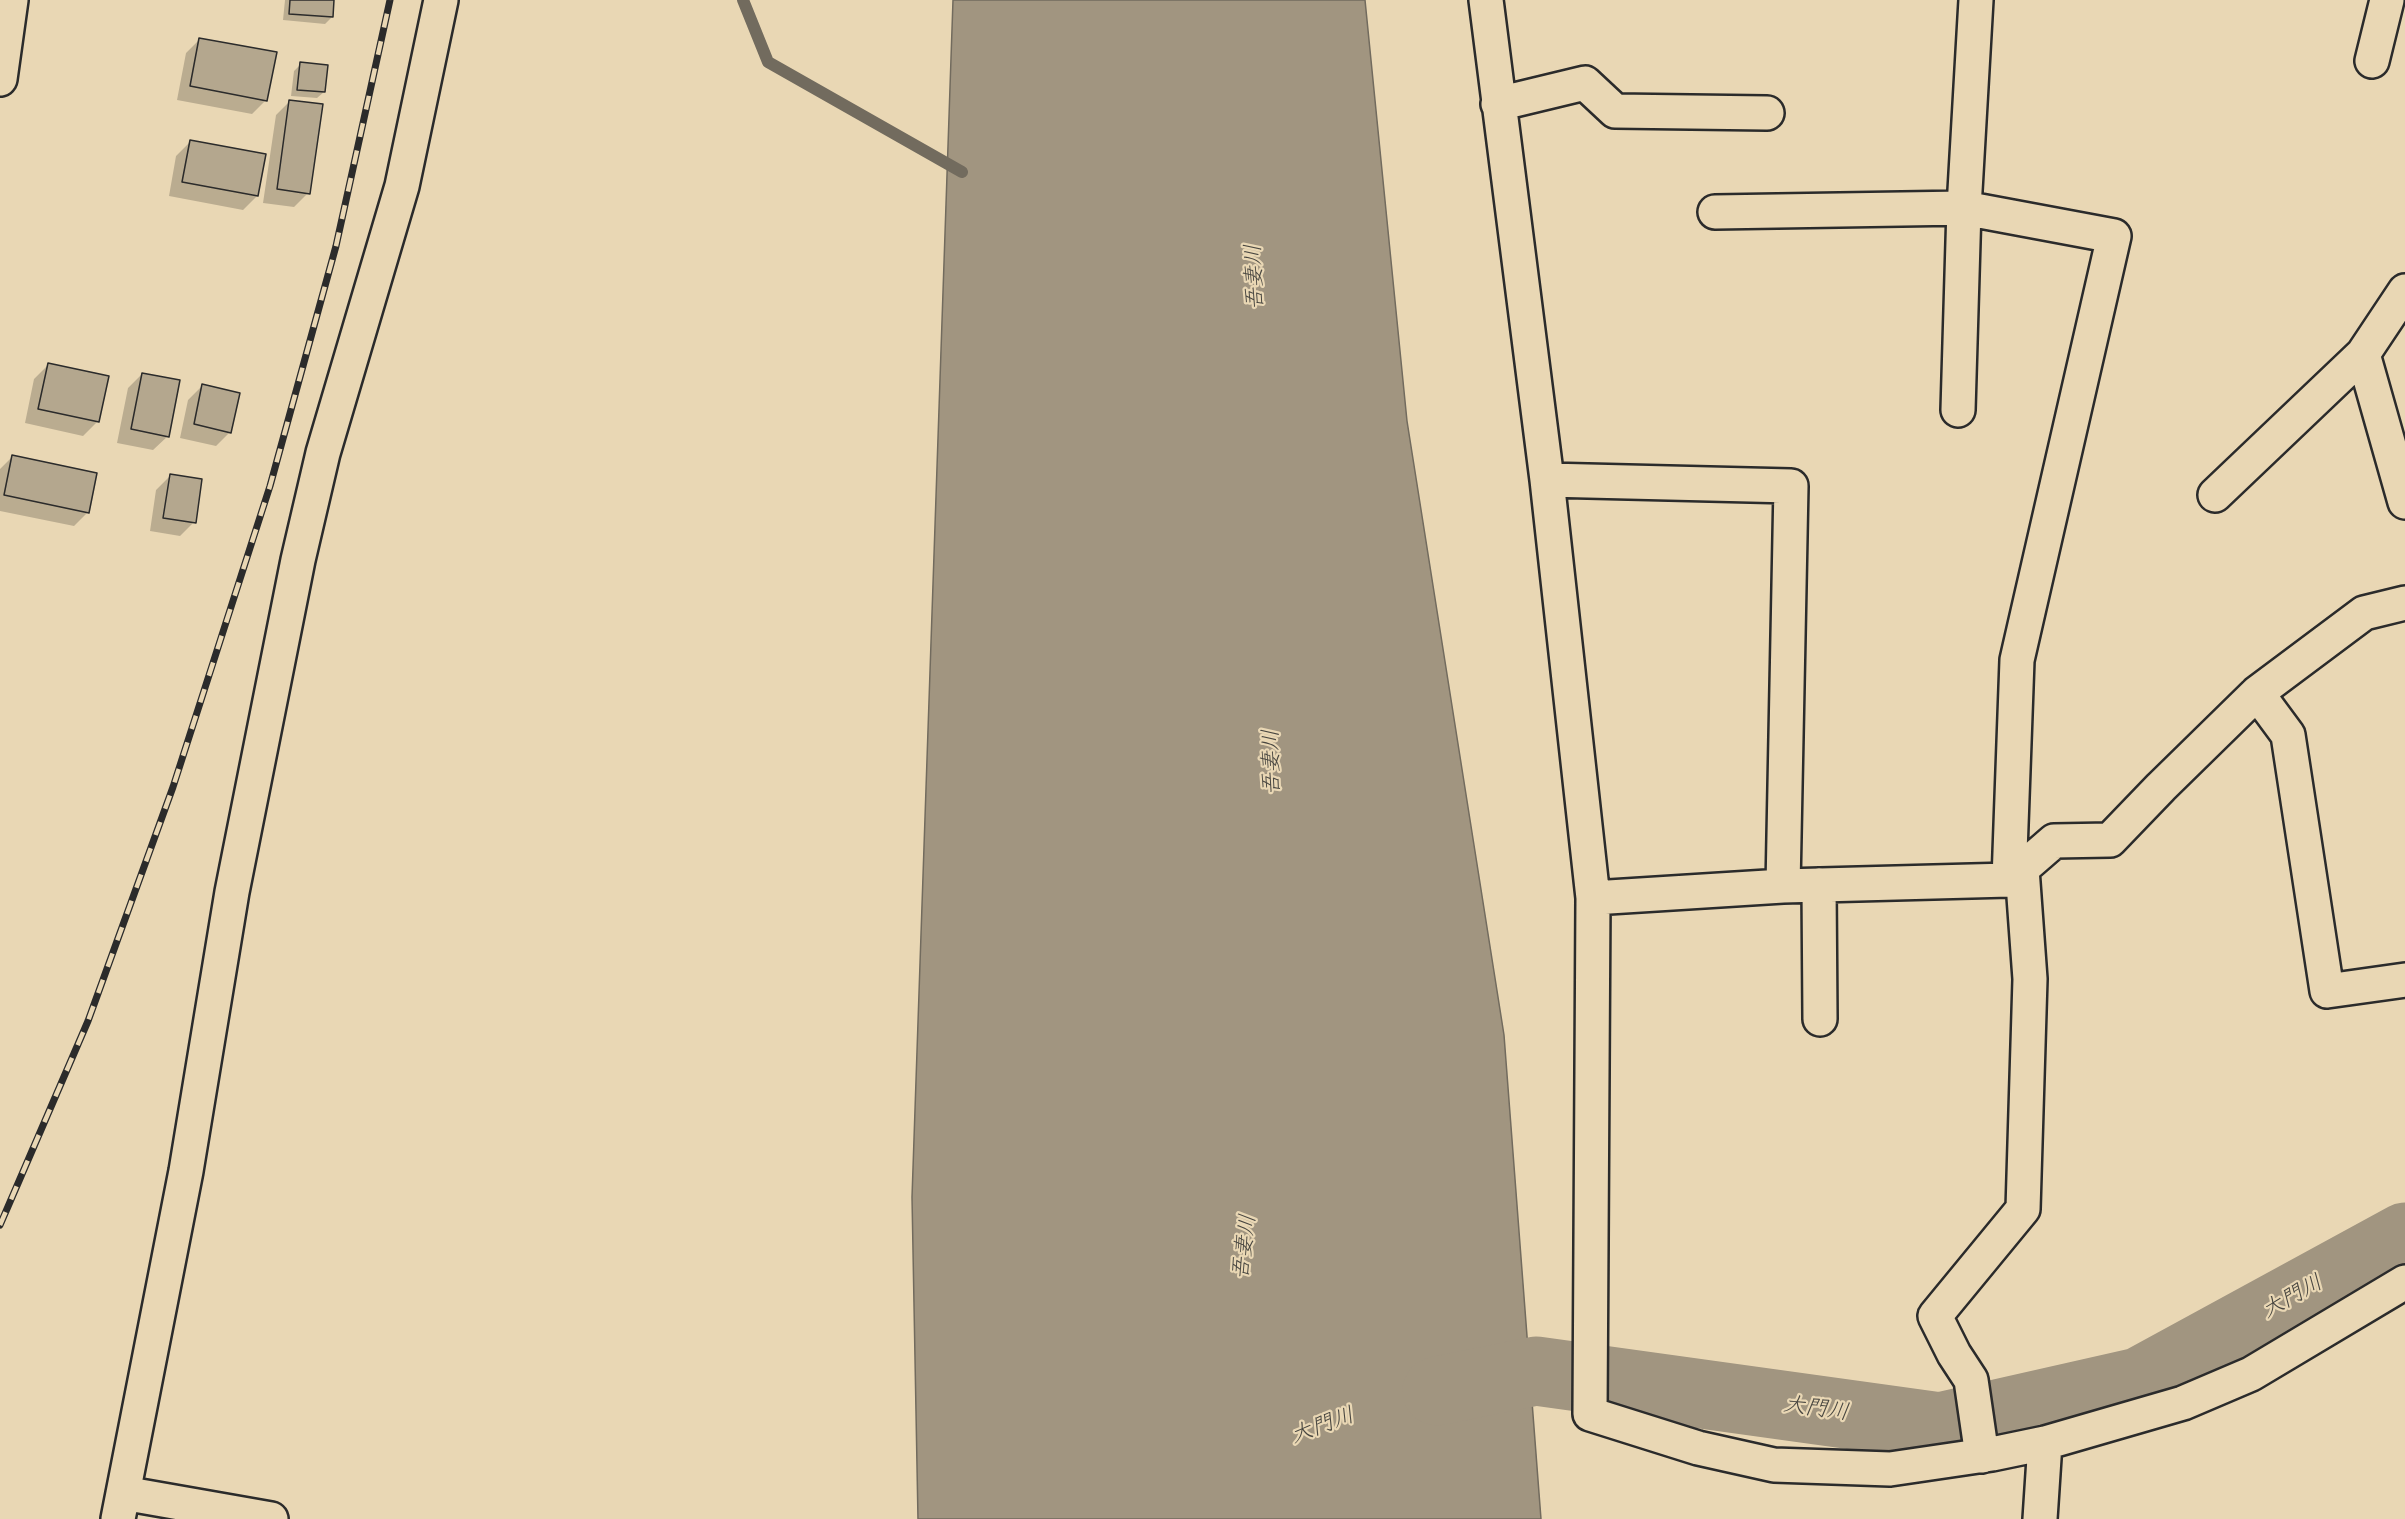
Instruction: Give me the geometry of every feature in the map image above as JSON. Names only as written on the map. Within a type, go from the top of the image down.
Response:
[{"type":"street","points":[[0,79],[11,0]]},
{"type":"street","points":[[271,1519],[121,1506],[186,1171],[232,892],[298,560],[323,453],[402,186],[441,0]]},
{"type":"street","points":[[1486,0],[1547,480],[1593,897],[1590,1414],[1698,1448],[1774,1465],[1890,1469],[1982,1455],[2045,1443],[2183,1403],[2251,1374],[2405,1282]]},
{"type":"street","points":[[1958,410],[1965,208],[1976,0]]},
{"type":"street","points":[[2372,61],[2387,0]]},
{"type":"street","points":[[1498,104],[1585,83],[1615,111],[1767,113]]},
{"type":"street","points":[[1716,212],[1965,208],[2114,236],[2017,660],[2016,875],[2030,979],[2023,1209],[1935,1316],[1954,1354],[1971,1380],[1982,1455]]},
{"type":"street","points":[[2216,495],[2363,354],[2405,291]]},
{"type":"street","points":[[2363,354],[2405,502]]},
{"type":"street","points":[[1547,480],[1791,486],[1783,886]]},
{"type":"street","points":[[1593,897],[2016,875],[2054,841],[2110,840],[2257,693],[2364,613],[2405,603]]},
{"type":"street","points":[[2257,693],[2288,735],[2327,992],[2405,980]]},
{"type":"street","points":[[1819,885],[1820,1019]]},
{"type":"street","points":[[2040,1519],[2045,1443]]},
{"type":"water","name":"吾妻川","points":[[953,0],[1365,0],[1407,421],[1504,1035],[1541,1519],[918,1519],[912,1197]]},
{"type":"building","points":[[290,0],[334,0],[333,17],[289,14]]},
{"type":"building","points":[[199,38],[277,52],[267,101],[190,86]]},
{"type":"building","points":[[300,62],[328,65],[325,92],[297,90]]},
{"type":"building","points":[[289,100],[323,104],[310,194],[277,189]]},
{"type":"building","points":[[190,140],[266,154],[258,196],[182,182]]},
{"type":"building","points":[[48,363],[109,376],[99,422],[38,409]]},
{"type":"building","points":[[142,373],[180,380],[169,437],[131,429]]},
{"type":"building","points":[[202,384],[240,393],[231,433],[194,424]]},
{"type":"building","points":[[12,455],[97,473],[89,513],[4,495]]},
{"type":"building","points":[[170,474],[202,479],[196,523],[163,518]]},
{"type":"waterway","points":[[743,0],[768,62],[962,172]]},
{"type":"waterway","name":"大門川","points":[[1437,1391],[1536,1371],[1940,1427],[2139,1382],[2405,1237]]},
{"type":"railway","points":[[0,1225],[88,1021],[173,787],[270,486],[336,246],[390,0]]}]
